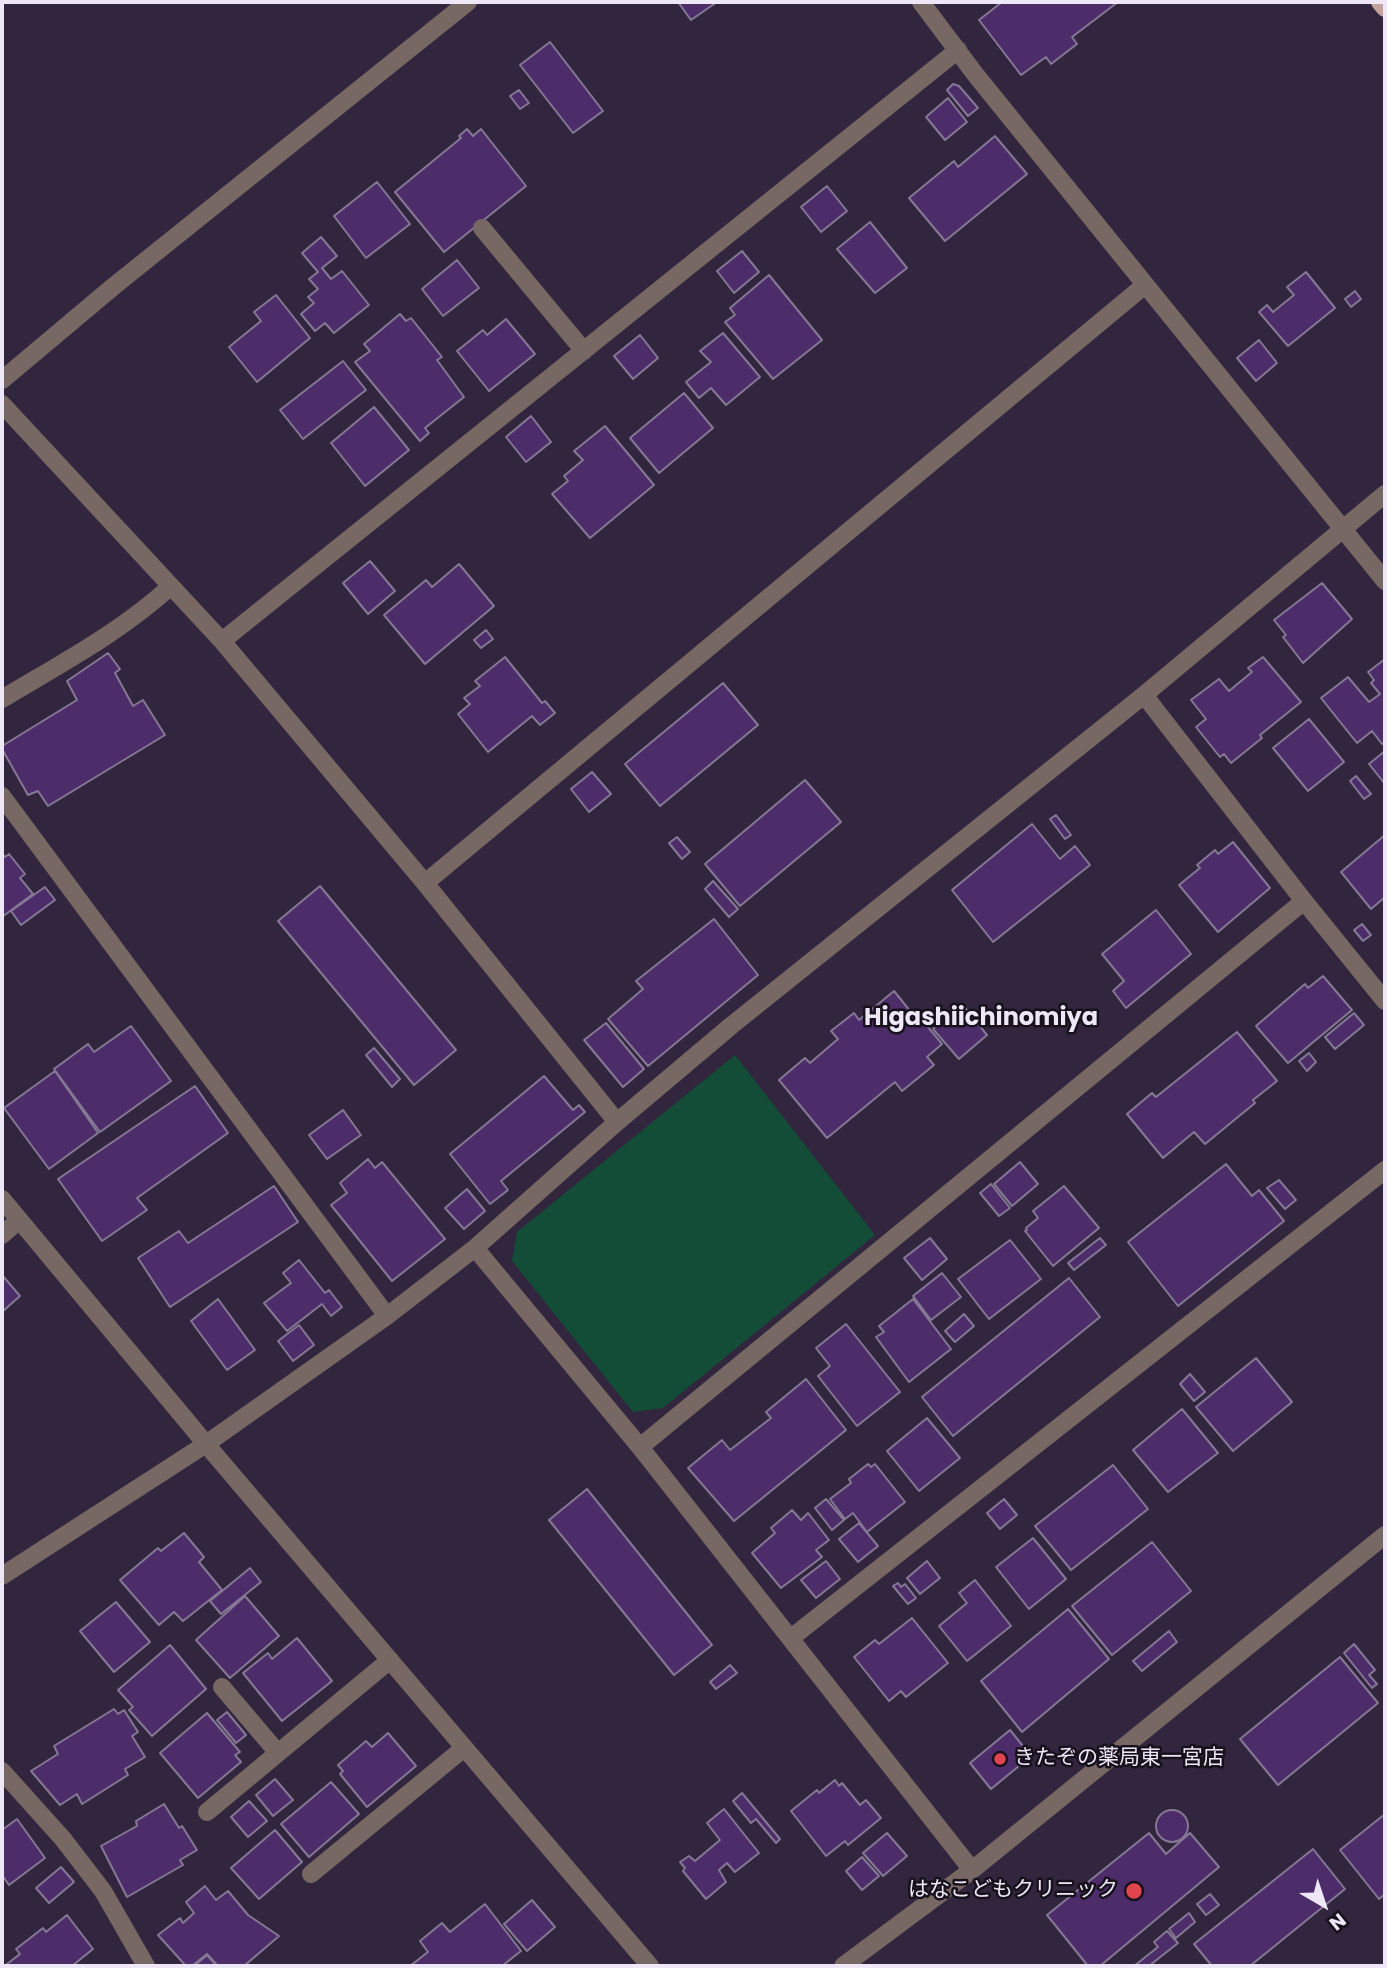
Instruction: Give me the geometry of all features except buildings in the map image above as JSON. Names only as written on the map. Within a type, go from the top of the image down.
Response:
[{"type":"main road","points":[[1380,2],[1385,8]]},
{"type":"street","points":[[2,380],[114,286],[468,2]]},
{"type":"street","points":[[921,2],[1145,285],[1385,581]]},
{"type":"street","points":[[222,641],[958,50]]},
{"type":"street","points":[[482,229],[584,351]]},
{"type":"street","points":[[425,883],[1145,285]]},
{"type":"street","points":[[2,404],[222,641],[425,883],[617,1122]]},
{"type":"street","points":[[2,1576],[206,1444],[387,1316],[475,1248],[617,1122],[732,1025],[1144,695],[1385,494]]},
{"type":"street","points":[[2,699],[105,636],[151,604],[171,586]]},
{"type":"street","points":[[1144,695],[1385,1001]]},
{"type":"street","points":[[2,796],[387,1316]]},
{"type":"street","points":[[640,1447],[1304,901]]},
{"type":"street","points":[[791,1639],[1385,1170]]},
{"type":"street","points":[[2,1199],[206,1444],[650,1966]]},
{"type":"street","points":[[2,1235],[19,1220]]},
{"type":"street","points":[[475,1248],[640,1447],[972,1870]]},
{"type":"street","points":[[843,1966],[972,1870],[1385,1535]]},
{"type":"street","points":[[207,1812],[390,1660]]},
{"type":"street","points":[[222,1687],[278,1753]]},
{"type":"street","points":[[311,1874],[464,1748]]},
{"type":"street","points":[[2,1771],[63,1839],[103,1891],[146,1966]]},
{"type":"green space","points":[[735,1055],[875,1235],[663,1408],[633,1412],[512,1261],[517,1232]]},
{"type":"place","name":"きたぞの薬局東一宮店","points":[[1000,1759]]},
{"type":"place","name":"はなこどもクリニック","points":[[1134,1891]]},
{"type":"district","name":"Higashiichinomiya","points":[[981,1019]]}]
